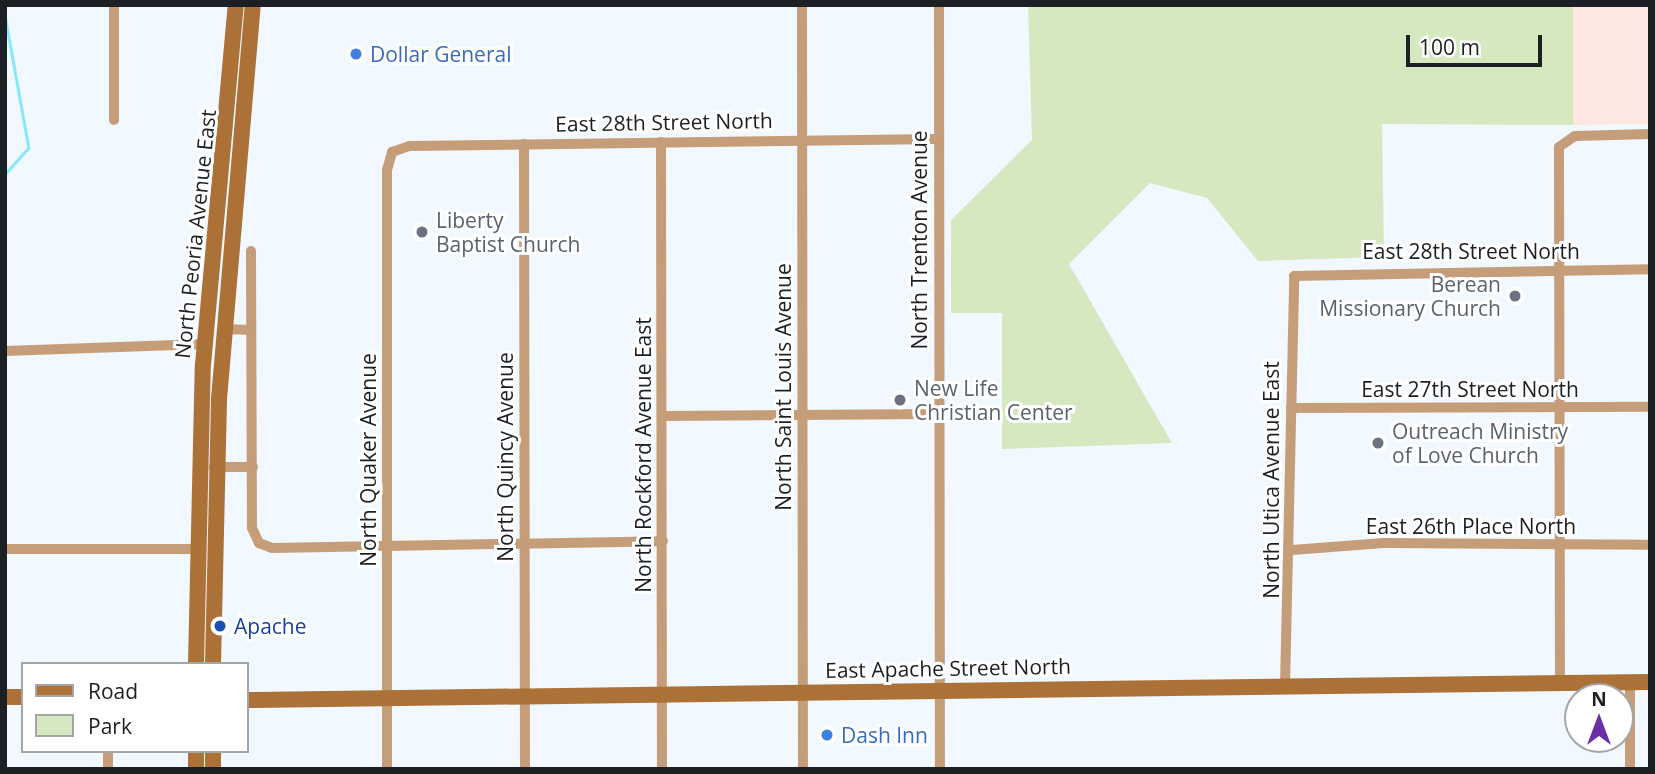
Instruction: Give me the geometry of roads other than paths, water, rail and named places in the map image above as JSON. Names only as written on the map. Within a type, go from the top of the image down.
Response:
[{"type":"main road","name":"North Peoria Avenue East","points":[[196,662],[198,467],[205,344],[236,5]]},
{"type":"main road","name":"North Peoria Avenue East","points":[[213,662],[215,467],[224,329],[253,5]]},
{"type":"main road","name":"East Apache Street North","points":[[248,700],[663,692],[1650,682]]},
{"type":"street","points":[[114,5],[114,120]]},
{"type":"street","name":"North Saint Louis Avenue","points":[[802,5],[803,769]]},
{"type":"street","name":"North Trenton Avenue","points":[[939,5],[940,769]]},
{"type":"street","points":[[1560,683],[1561,140],[1650,134]]},
{"type":"street","name":"East 28th Street North","points":[[392,152],[409,146],[939,139]]},
{"type":"street","name":"North Rockford Avenue East","points":[[662,142],[662,769]]},
{"type":"street","name":"North Quincy Avenue","points":[[524,144],[525,769]]},
{"type":"street","name":"North Quaker Avenue","points":[[387,769],[387,170],[392,152]]},
{"type":"street","points":[[251,251],[252,528],[259,543],[388,547],[663,541]]},
{"type":"street","name":"East 28th Street North","points":[[1294,276],[1650,269]]},
{"type":"street","name":"North Utica Avenue East","points":[[1285,686],[1292,550],[1294,276]]},
{"type":"street","name":"North Peoria Avenue East","points":[[224,329],[251,330]]},
{"type":"street","points":[[5,351],[205,344]]},
{"type":"street","name":"East 27th Street North","points":[[1292,408],[1650,407]]},
{"type":"street","points":[[662,416],[938,414]]},
{"type":"street","points":[[198,467],[253,467]]},
{"type":"street","name":"East 26th Place North","points":[[1292,550],[1384,543],[1560,547],[1650,545]]},
{"type":"street","points":[[5,549],[196,549]]},
{"type":"street","points":[[1630,682],[1630,769]]},
{"type":"waterway","points":[[5,15],[29,148],[5,175]]},
{"type":"place","name":"Dollar General","points":[[356,54]]},
{"type":"place","name":"Liberty Baptist Church","points":[[422,232]]},
{"type":"place","name":"Berean Missionary Church","points":[[1515,296]]},
{"type":"place","name":"New Life Christian Center","points":[[900,400]]},
{"type":"place","name":"Outreach Ministry of Love Church","points":[[1378,443]]},
{"type":"place","name":"Apache","points":[[220,626]]},
{"type":"place","name":"Dash Inn","points":[[827,735]]}]
